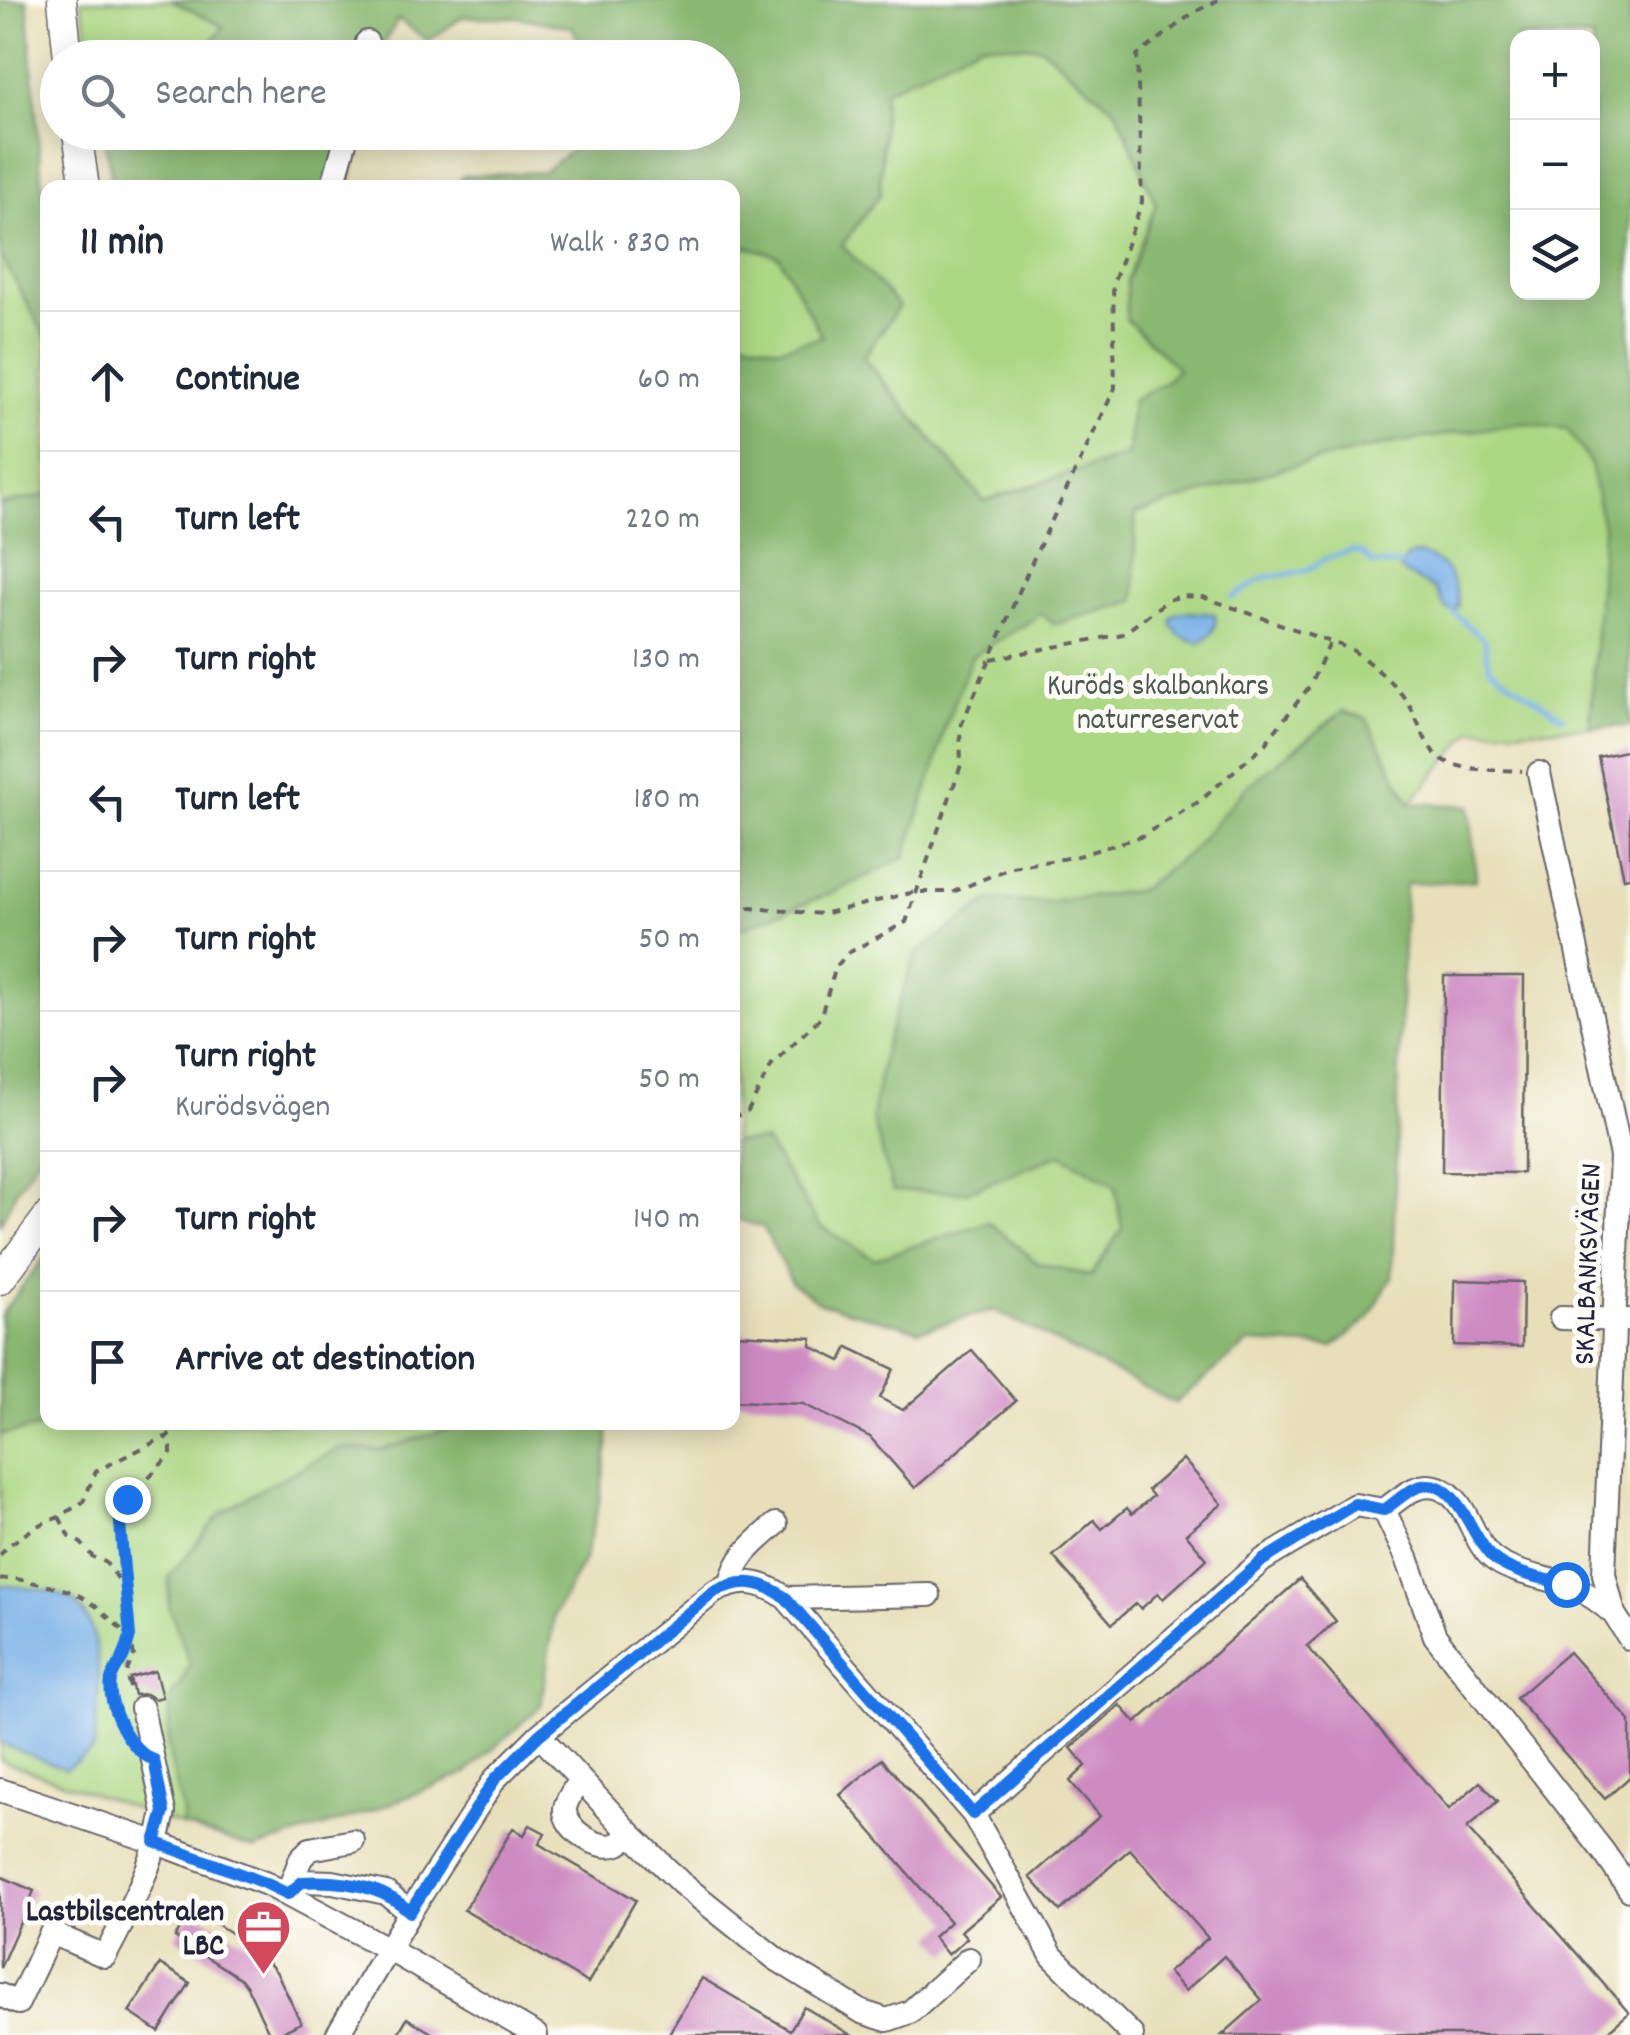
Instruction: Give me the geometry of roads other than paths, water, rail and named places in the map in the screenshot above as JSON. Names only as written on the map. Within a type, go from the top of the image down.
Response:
[{"type":"main road","points":[[62,0],[66,40]]},
{"type":"main road","points":[[80,150],[84,180]]},
{"type":"main road","points":[[0,1280],[40,1227]]},
{"type":"street","points":[[334,180],[343,150]]},
{"type":"street","name":"SKALBANKSVÄGEN","points":[[1539,773],[1621,1156],[1622,1320],[1604,1574],[1614,1614],[1630,1639]]},
{"type":"street","points":[[1561,1318],[1622,1320]]},
{"type":"street","points":[[973,1814],[1263,1560],[1355,1504],[1384,1510],[1412,1489],[1439,1488],[1451,1496],[1480,1544],[1498,1562],[1576,1588],[1614,1614]]},
{"type":"street","points":[[1384,1510],[1407,1558],[1435,1636],[1630,1890]]},
{"type":"street","points":[[732,1583],[741,1557],[776,1524]]},
{"type":"street","points":[[337,2035],[495,1779],[539,1735],[714,1592],[732,1583],[750,1583],[770,1587],[786,1598],[973,1814],[1052,1956],[1132,2035]]},
{"type":"street","points":[[786,1598],[929,1595]]},
{"type":"street","points":[[0,1994],[18,2003],[51,1933],[105,1956],[136,1898],[164,1812],[142,1708]]},
{"type":"street","points":[[539,1735],[681,1883],[776,1959],[862,2012],[888,2020],[910,2012],[969,1958]]},
{"type":"street","points":[[580,1780],[565,1808],[571,1825],[603,1845],[616,1845],[630,1833]]},
{"type":"street","points":[[0,1790],[267,1884],[536,2035]]},
{"type":"street","points":[[288,1894],[301,1858],[310,1849],[352,1841]]},
{"type":"street","points":[[288,1894],[302,1882],[333,1882],[386,1893],[410,1912]]},
{"type":"water","points":[[1415,554],[1434,559],[1447,571],[1459,606],[1453,612],[1445,608],[1436,590],[1400,571],[1406,558]]},
{"type":"water","points":[[1215,614],[1212,631],[1200,643],[1180,636],[1171,623],[1174,615]]},
{"type":"water","points":[[2,1585],[64,1596],[79,1607],[89,1623],[98,1666],[94,1750],[65,1769],[0,1743]]},
{"type":"waterway","points":[[1232,598],[1263,578],[1306,571],[1324,559],[1352,551],[1364,554],[1373,564],[1403,565]]},
{"type":"waterway","points":[[1453,612],[1484,640],[1490,668],[1563,717]]},
{"type":"place","name":"Lastbilscentralen LBC","points":[[263,1976]]},
{"type":"park label","name":"Kuröds skalbankars naturreservat","points":[[1158,701]]}]
